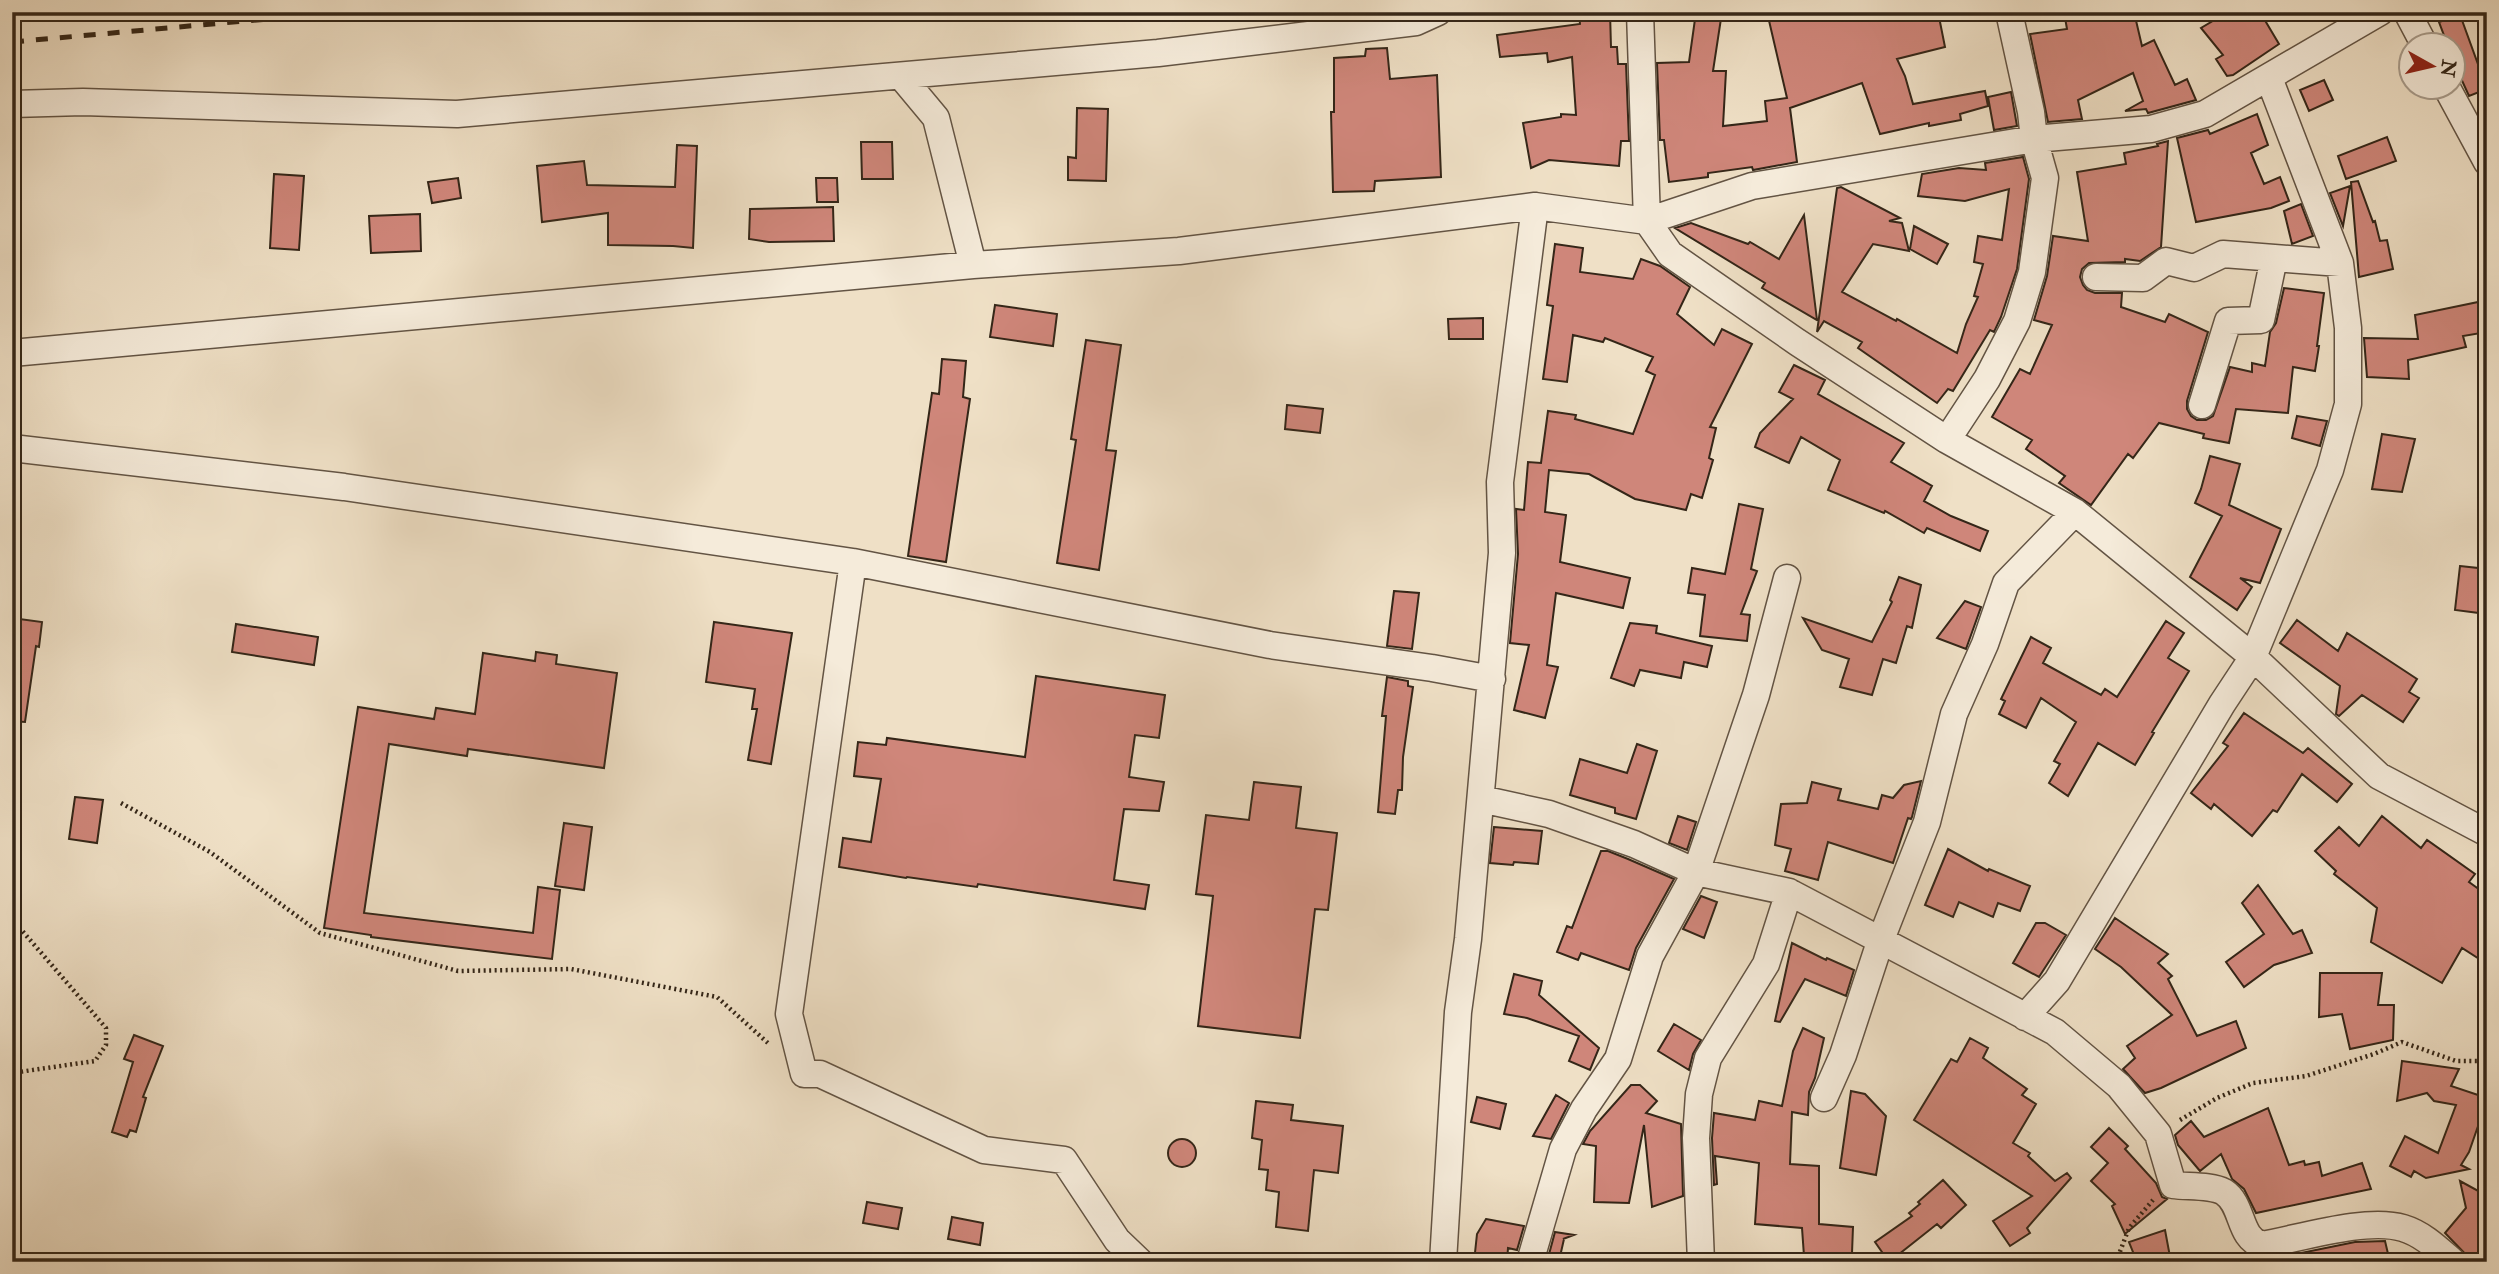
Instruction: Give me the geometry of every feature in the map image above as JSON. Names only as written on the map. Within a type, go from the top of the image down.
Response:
[{"type":"street","points":[[12,104],[83,102],[457,114],[1185,50],[1416,22],[1438,12]]},
{"type":"street","points":[[1640,12],[1647,221],[1670,254],[1797,342],[1947,440],[2074,512],[2253,657],[2379,776],[2487,833]]},
{"type":"street","points":[[1947,440],[1987,379],[2017,321],[2032,272],[2045,178],[2034,139],[2031,112],[2009,12]]},
{"type":"street","points":[[12,353],[973,265],[1179,251],[1535,206],[1647,221],[1752,186],[2034,139],[2151,128],[2204,114],[2380,12]]},
{"type":"street","points":[[2407,12],[2418,32]]},
{"type":"street","points":[[901,76],[936,118],[973,265]]},
{"type":"street","points":[[2025,1017],[2057,981],[2221,704],[2253,657],[2330,470],[2348,404],[2348,328],[2340,263],[2269,78]]},
{"type":"street","points":[[2455,102],[2487,162]]},
{"type":"street","points":[[1443,1262],[1458,1012],[1468,939],[1502,553],[1500,482],[1535,206]]},
{"type":"street","points":[[2095,277],[2143,278],[2166,261],[2194,268],[2223,254],[2340,263]]},
{"type":"street","points":[[2202,405],[2228,321],[2261,320],[2274,258]]},
{"type":"street","points":[[12,448],[344,487],[853,562],[1270,645],[1492,679]]},
{"type":"street","points":[[1824,1098],[1843,1055],[1880,942],[1927,822],[1954,714],[1985,644],[2006,583],[2074,512]]},
{"type":"street","points":[[853,562],[789,1014],[803,1074],[820,1074],[984,1150],[1064,1160],[1117,1240],[1140,1262]]},
{"type":"street","points":[[1530,1262],[1563,1149],[1584,1109],[1618,1059],[1650,956],[1696,872],[1756,695],[1787,578]]},
{"type":"street","points":[[1481,799],[1549,814],[1634,844],[1696,872],[1789,892],[2055,1032],[2119,1086],[2158,1134],[2173,1185],[2219,1190],[2227,1194],[2235,1204],[2249,1239],[2262,1245],[2370,1224],[2403,1228],[2424,1238],[2453,1262]]},
{"type":"street","points":[[1701,1262],[1696,1138],[1699,1094],[1708,1058],[1766,964],[1789,892]]},
{"type":"path","points":[[12,804],[17,794]]},
{"type":"path","points":[[121,803],[210,852],[320,933],[458,971],[571,969],[717,997],[803,1074]]},
{"type":"path","points":[[12,919],[106,1028],[106,1045],[95,1061],[12,1073]]},
{"type":"path","points":[[2158,1134],[2217,1098],[2252,1083],[2305,1076],[2402,1042],[2456,1061],[2487,1061]]},
{"type":"path","points":[[2116,1262],[2129,1228],[2157,1196],[2173,1185]]},
{"type":"building","points":[[1579,12],[1610,12],[1611,47],[1617,47],[1618,64],[1626,64],[1629,141],[1621,141],[1619,166],[1549,160],[1531,168],[1523,123],[1561,117],[1561,114],[1576,115],[1572,57],[1548,62],[1547,53],[1500,57],[1497,35],[1580,24]]},
{"type":"building","points":[[1696,12],[1722,12],[1713,71],[1726,71],[1723,126],[1767,121],[1765,101],[1787,98],[1767,12],[1872,12],[1873,20],[1902,14],[1903,18],[1938,12],[1945,47],[1897,59],[1913,104],[1985,91],[1988,106],[1960,114],[1961,120],[1929,126],[1929,123],[1880,134],[1862,83],[1790,108],[1797,162],[1753,170],[1752,167],[1708,173],[1708,177],[1669,182],[1664,140],[1660,140],[1657,63],[1689,62]]},
{"type":"building","points":[[2064,12],[2134,12],[2142,46],[2154,40],[2175,85],[2187,79],[2196,100],[2148,113],[2146,109],[2125,111],[2143,101],[2133,73],[2078,100],[2082,119],[2048,122],[2030,34],[2067,29]]},
{"type":"building","points":[[2228,12],[2260,12],[2279,44],[2233,75],[2227,76],[2216,59],[2223,55],[2201,28]]},
{"type":"building","points":[[2454,12],[2459,12],[2466,32],[2443,32],[2439,22],[2454,17]]},
{"type":"building","points":[[2468,37],[2487,89],[2469,96],[2468,94]]},
{"type":"building","points":[[1387,48],[1390,79],[1437,75],[1441,177],[1375,181],[1374,191],[1333,192],[1331,112],[1334,112],[1334,58],[1365,56],[1366,49]]},
{"type":"building","points":[[2324,80],[2333,100],[2309,111],[2300,90]]},
{"type":"building","points":[[2011,92],[2017,126],[1994,130],[1988,97]]},
{"type":"building","points":[[1077,108],[1108,109],[1106,181],[1068,180],[1068,157],[1076,158]]},
{"type":"building","points":[[2257,114],[2268,145],[2251,153],[2264,184],[2280,177],[2289,201],[2271,208],[2196,222],[2177,138],[2208,130],[2210,134]]},
{"type":"building","points":[[2387,137],[2396,161],[2346,179],[2338,156]]},
{"type":"building","points":[[2168,141],[2161,247],[2140,261],[2125,259],[2125,262],[2089,263],[2082,269],[2080,277],[2083,285],[2095,293],[2122,293],[2121,307],[2165,322],[2169,314],[2208,332],[2187,401],[2187,409],[2197,420],[2206,420],[2213,416],[2230,367],[2252,372],[2252,363],[2265,366],[2270,332],[2276,323],[2284,288],[2324,293],[2315,371],[2293,367],[2288,413],[2236,409],[2229,443],[2203,438],[2204,434],[2159,423],[2133,458],[2128,454],[2091,505],[2059,483],[2065,476],[2026,449],[2032,440],[1992,417],[2020,369],[2030,374],[2052,325],[2034,320],[2047,276],[2053,236],[2088,241],[2077,172],[2126,164],[2124,153],[2158,146],[2157,144]]},
{"type":"building","points":[[861,142],[892,142],[893,179],[862,179]]},
{"type":"building","points":[[677,145],[697,146],[693,248],[608,245],[608,213],[542,222],[537,166],[584,161],[587,185],[675,187]]},
{"type":"building","points":[[2023,157],[2029,179],[2017,269],[1994,332],[1990,330],[1953,391],[1948,389],[1937,403],[1858,348],[1862,342],[1824,321],[1817,332],[1837,188],[1841,187],[1900,218],[1889,221],[1902,223],[1909,251],[1873,244],[1842,292],[1957,353],[1978,297],[1974,296],[1983,264],[1974,262],[1978,236],[2002,240],[2009,189],[1965,201],[1918,196],[1922,174],[1959,168],[1986,170],[1985,163]]},
{"type":"building","points":[[274,174],[304,176],[299,250],[270,248]]},
{"type":"building","points":[[458,178],[461,198],[432,203],[428,182]]},
{"type":"building","points":[[816,178],[837,178],[838,202],[817,202]]},
{"type":"building","points":[[2358,181],[2373,222],[2375,221],[2380,241],[2387,240],[2393,269],[2359,277],[2351,182]]},
{"type":"building","points":[[2350,186],[2343,226],[2330,193]]},
{"type":"building","points":[[2301,204],[2313,236],[2292,244],[2284,211]]},
{"type":"building","points":[[833,207],[834,241],[769,242],[749,239],[750,209]]},
{"type":"building","points":[[420,214],[421,251],[371,253],[369,216]]},
{"type":"building","points":[[1804,215],[1817,320],[1762,288],[1765,283],[1675,228],[1691,223],[1748,244],[1750,242],[1779,259]]},
{"type":"building","points":[[1914,226],[1948,244],[1937,264],[1910,249]]},
{"type":"building","points":[[1555,244],[1583,248],[1580,272],[1633,279],[1641,259],[1660,266],[1690,287],[1677,314],[1714,345],[1722,329],[1752,344],[1710,427],[1716,428],[1709,458],[1713,460],[1702,498],[1691,494],[1686,510],[1635,499],[1589,474],[1549,470],[1545,512],[1566,515],[1560,562],[1630,578],[1623,608],[1556,593],[1547,665],[1558,667],[1545,718],[1514,710],[1529,645],[1510,643],[1518,554],[1516,509],[1524,510],[1528,462],[1541,463],[1548,411],[1576,415],[1575,419],[1633,434],[1655,375],[1646,371],[1653,357],[1605,338],[1603,342],[1573,335],[1567,382],[1543,379],[1553,306],[1547,305]]},
{"type":"building","points":[[2483,301],[2487,315],[2487,332],[2463,336],[2466,347],[2408,360],[2409,379],[2367,377],[2364,338],[2418,339],[2415,315]]},
{"type":"building","points":[[995,305],[1057,314],[1053,346],[990,337]]},
{"type":"building","points":[[1483,318],[1483,339],[1449,339],[1448,319]]},
{"type":"building","points":[[1086,340],[1121,345],[1106,450],[1116,451],[1099,570],[1057,563],[1076,440],[1071,439]]},
{"type":"building","points":[[942,359],[966,361],[963,397],[970,399],[946,562],[908,556],[932,393],[939,394]]},
{"type":"building","points":[[1794,365],[1825,380],[1818,394],[1904,443],[1891,462],[1932,486],[1924,501],[1951,516],[1988,531],[1980,551],[1927,528],[1924,533],[1885,511],[1884,513],[1828,490],[1840,460],[1801,437],[1789,463],[1755,447],[1760,433],[1793,399],[1779,392]]},
{"type":"building","points":[[1287,405],[1323,409],[1320,433],[1285,429]]},
{"type":"building","points":[[2297,416],[2327,421],[2320,446],[2292,438]]},
{"type":"building","points":[[2382,434],[2415,439],[2402,492],[2372,489]]},
{"type":"building","points":[[2210,456],[2240,464],[2229,505],[2281,529],[2260,583],[2240,578],[2252,587],[2237,610],[2190,577],[2222,516],[2195,503]]},
{"type":"building","points":[[1739,504],[1763,509],[1751,569],[1757,571],[1741,614],[1750,615],[1747,641],[1700,636],[1705,595],[1688,593],[1692,568],[1725,574]]},
{"type":"building","points":[[2460,566],[2487,569],[2487,614],[2455,610]]},
{"type":"building","points":[[1899,577],[1921,585],[1912,628],[1907,626],[1896,663],[1883,659],[1872,695],[1840,687],[1849,659],[1822,650],[1803,618],[1872,642],[1892,602],[1890,600]]},
{"type":"building","points":[[1394,591],[1419,593],[1412,649],[1387,646]]},
{"type":"building","points":[[1965,601],[1981,607],[1966,649],[1937,638]]},
{"type":"building","points":[[12,618],[42,622],[25,722],[12,721]]},
{"type":"building","points":[[2297,620],[2338,651],[2347,633],[2417,679],[2409,692],[2419,698],[2403,722],[2362,695],[2339,716],[2336,714],[2340,686],[2280,643]]},
{"type":"building","points":[[2166,621],[2184,633],[2168,658],[2189,671],[2135,765],[2098,743],[2068,796],[2049,783],[2060,764],[2054,761],[2076,722],[2041,698],[2026,728],[1999,714],[2005,701],[2001,699],[2031,637],[2051,648],[2043,663],[2101,695],[2105,689],[2117,697]]},
{"type":"building","points":[[714,622],[792,633],[771,764],[748,760],[757,709],[752,709],[755,689],[706,682]]},
{"type":"building","points":[[1630,623],[1657,626],[1656,633],[1712,646],[1707,667],[1684,662],[1681,678],[1640,670],[1634,686],[1611,678]]},
{"type":"building","points":[[236,624],[318,637],[314,665],[232,652]]},
{"type":"building","points":[[536,652],[557,655],[556,664],[617,673],[604,768],[468,749],[467,756],[389,744],[364,913],[533,933],[538,887],[560,890],[552,959],[371,937],[324,928],[358,707],[434,719],[436,708],[475,714],[483,653],[535,661]]},
{"type":"building","points":[[1036,676],[1165,695],[1159,738],[1135,735],[1129,777],[1164,782],[1159,811],[1124,809],[1114,880],[1149,885],[1145,909],[839,867],[843,838],[871,842],[881,779],[854,776],[858,742],[886,745],[887,738],[1025,757]]},
{"type":"building","points":[[1387,677],[1408,681],[1408,686],[1413,687],[1403,757],[1402,790],[1398,790],[1395,814],[1378,812],[1386,716],[1382,716]]},
{"type":"building","points":[[2244,713],[2303,753],[2308,748],[2352,784],[2337,802],[2302,774],[2277,812],[2273,810],[2252,836],[2214,804],[2211,809],[2191,793],[2228,746],[2223,743]]},
{"type":"building","points":[[1637,744],[1657,751],[1636,819],[1615,813],[1615,808],[1570,795],[1580,759],[1627,773]]},
{"type":"building","points":[[1921,781],[1912,817],[1908,818],[1893,863],[1828,842],[1818,880],[1785,871],[1791,849],[1775,845],[1781,804],[1807,803],[1812,782],[1841,789],[1838,800],[1878,809],[1882,795],[1893,798],[1904,785]]},
{"type":"building","points":[[1254,782],[1301,787],[1296,828],[1337,833],[1328,910],[1315,909],[1300,1038],[1198,1026],[1213,896],[1196,894],[1206,815],[1249,820]]},
{"type":"building","points":[[75,797],[103,800],[97,843],[69,839]]},
{"type":"building","points":[[1678,816],[1696,822],[1687,850],[1669,843]]},
{"type":"building","points":[[2382,816],[2421,848],[2427,840],[2475,874],[2469,882],[2487,895],[2487,964],[2462,948],[2442,983],[2371,942],[2377,908],[2334,874],[2336,871],[2315,851],[2339,827],[2359,846]]},
{"type":"building","points":[[564,823],[592,827],[584,890],[555,886]]},
{"type":"building","points":[[1494,827],[1542,831],[1538,864],[1490,863]]},
{"type":"building","points":[[1948,849],[1988,871],[1989,869],[2030,886],[2020,911],[1998,903],[1993,917],[1959,902],[1953,917],[1925,905]]},
{"type":"building","points":[[1601,851],[1608,851],[1674,879],[1636,948],[1629,970],[1581,953],[1578,960],[1557,952],[1567,926],[1572,928]]},
{"type":"building","points":[[2258,885],[2293,934],[2302,930],[2312,953],[2274,965],[2244,987],[2226,962],[2264,934],[2242,903]]},
{"type":"building","points":[[1701,896],[1717,902],[1704,938],[1683,929]]},
{"type":"building","points":[[2115,918],[2168,954],[2158,963],[2172,976],[2168,979],[2197,1036],[2236,1021],[2246,1048],[2145,1093],[2123,1069],[2135,1058],[2127,1046],[2172,1015],[2121,967],[2095,949]]},
{"type":"building","points":[[2036,923],[2045,923],[2066,935],[2039,977],[2013,963]]},
{"type":"building","points":[[1792,943],[1854,970],[1846,996],[1805,979],[1780,1022],[1775,1021]]},
{"type":"building","points":[[2320,973],[2382,973],[2378,1005],[2394,1005],[2393,1040],[2350,1049],[2342,1014],[2319,1017]]},
{"type":"building","points":[[1514,974],[1542,981],[1539,995],[1599,1048],[1590,1070],[1569,1061],[1579,1036],[1527,1018],[1504,1014]]},
{"type":"building","points":[[1674,1024],[1701,1040],[1693,1054],[1689,1070],[1658,1051]]},
{"type":"building","points":[[1803,1028],[1824,1038],[1809,1092],[1808,1115],[1792,1112],[1790,1164],[1819,1166],[1819,1224],[1853,1227],[1852,1253],[1804,1256],[1802,1228],[1755,1224],[1759,1163],[1715,1156],[1717,1184],[1714,1185],[1714,1113],[1755,1120],[1759,1101],[1782,1106],[1793,1051]]},
{"type":"building","points":[[134,1035],[163,1046],[143,1097],[146,1098],[136,1132],[130,1130],[127,1137],[112,1132],[133,1062],[124,1059]]},
{"type":"building","points":[[1970,1038],[1988,1048],[1983,1058],[2027,1089],[2022,1095],[2036,1104],[2013,1143],[2030,1153],[2028,1156],[2055,1181],[2067,1173],[2071,1178],[2027,1228],[2030,1233],[2010,1246],[1993,1221],[2032,1196],[1914,1120],[1951,1059],[1957,1062]]},
{"type":"building","points":[[2402,1061],[2459,1069],[2451,1086],[2487,1098],[2487,1109],[2484,1109],[2469,1152],[2461,1165],[2469,1169],[2426,1178],[2414,1171],[2411,1177],[2390,1166],[2405,1136],[2438,1153],[2456,1105],[2434,1101],[2427,1093],[2397,1101]]},
{"type":"building","points":[[1631,1085],[1640,1085],[1657,1101],[1646,1113],[1681,1124],[1683,1196],[1652,1207],[1644,1125],[1629,1203],[1594,1202],[1596,1146],[1583,1144],[1590,1131]]},
{"type":"building","points":[[1851,1091],[1865,1094],[1886,1116],[1876,1175],[1840,1168]]},
{"type":"building","points":[[1556,1095],[1569,1103],[1551,1139],[1533,1136]]},
{"type":"building","points":[[1477,1097],[1506,1104],[1500,1129],[1471,1122]]},
{"type":"building","points":[[1256,1101],[1293,1105],[1291,1120],[1343,1126],[1338,1173],[1314,1170],[1308,1231],[1276,1227],[1279,1192],[1266,1190],[1268,1170],[1259,1169],[1262,1140],[1252,1138]]},
{"type":"building","points":[[2268,1108],[2289,1165],[2304,1161],[2305,1165],[2319,1162],[2322,1176],[2362,1163],[2371,1189],[2256,1213],[2244,1189],[2232,1179],[2221,1154],[2200,1171],[2178,1145],[2175,1135],[2191,1121],[2204,1137]]},
{"type":"building","points":[[2109,1128],[2128,1146],[2125,1149],[2156,1183],[2162,1197],[2167,1199],[2125,1234],[2112,1206],[2115,1204],[2091,1181],[2108,1163],[2091,1147]]},
{"type":"building","points":[[1182,1139],[1192,1143],[1196,1153],[1192,1163],[1182,1167],[1172,1163],[1168,1153],[1172,1143]]},
{"type":"building","points":[[1943,1180],[1966,1205],[1941,1228],[1937,1224],[1889,1262],[1875,1242],[1912,1216],[1909,1213],[1920,1204],[1918,1202]]},
{"type":"building","points":[[2460,1181],[2480,1192],[2487,1184],[2487,1262],[2473,1262],[2445,1233],[2466,1208]]},
{"type":"building","points":[[867,1202],[902,1208],[898,1229],[863,1223]]},
{"type":"building","points":[[952,1217],[983,1223],[980,1245],[948,1239]]},
{"type":"building","points":[[1486,1219],[1524,1226],[1517,1250],[1508,1248],[1507,1262],[1474,1262],[1477,1234]]},
{"type":"building","points":[[2165,1230],[2171,1262],[2137,1262],[2129,1242]]},
{"type":"building","points":[[1555,1232],[1574,1235],[1563,1239],[1559,1261],[1548,1258]]},
{"type":"building","points":[[2385,1241],[2389,1258],[2372,1262],[2302,1261],[2301,1253],[2355,1242]]},
{"type":"railway","points":[[12,42],[345,12]]}]
